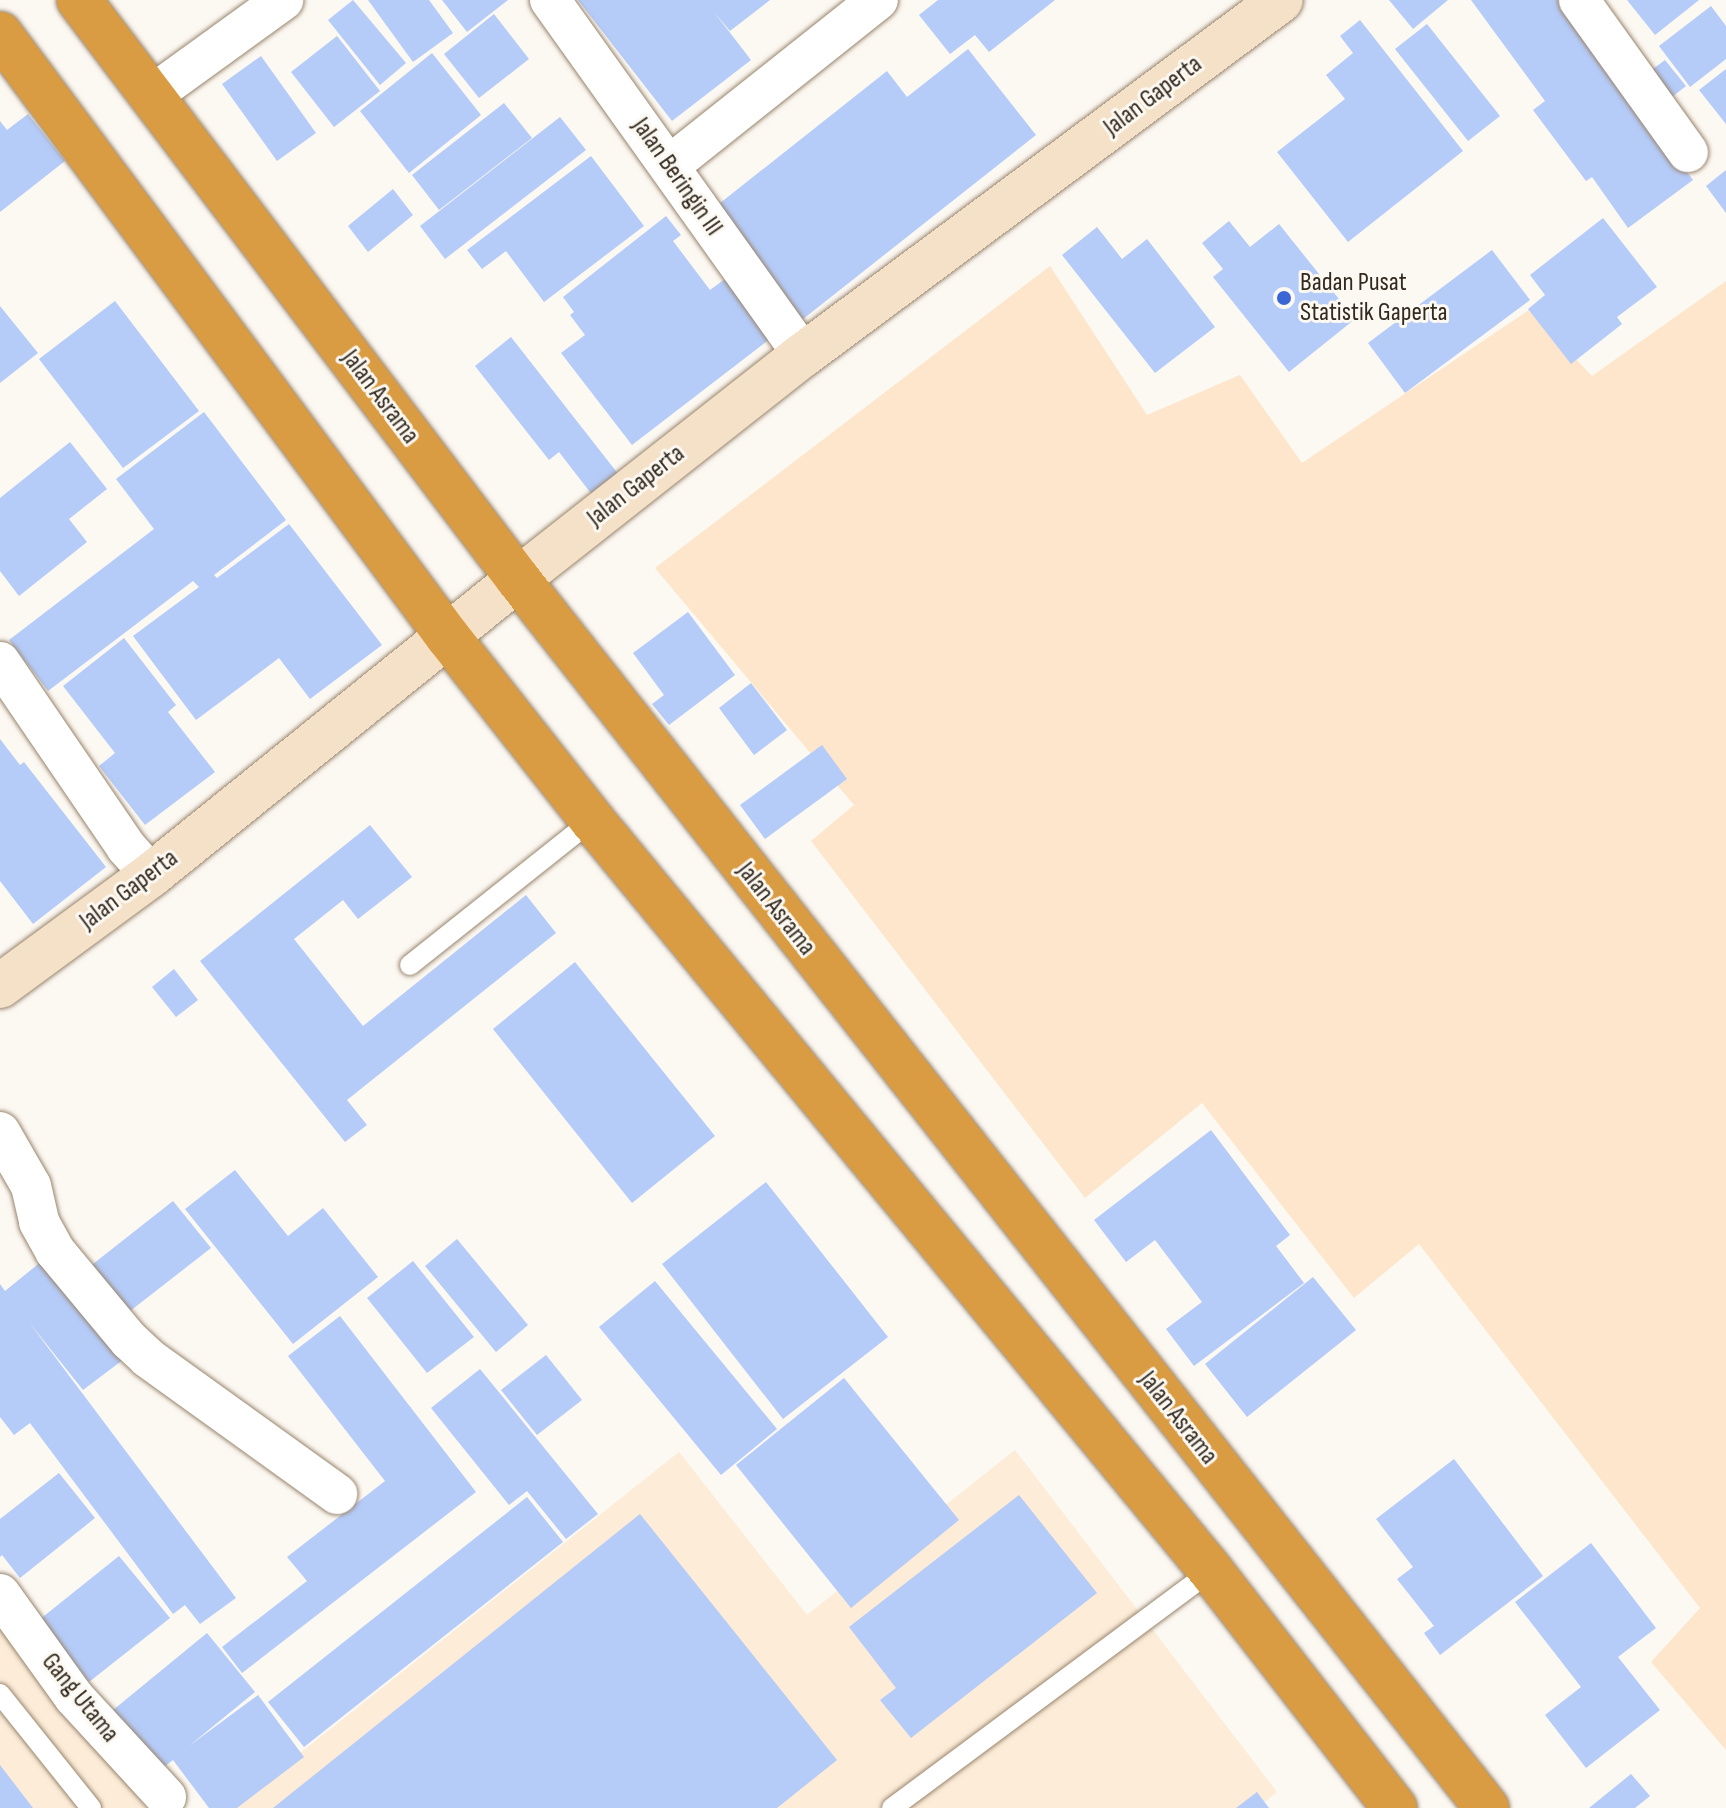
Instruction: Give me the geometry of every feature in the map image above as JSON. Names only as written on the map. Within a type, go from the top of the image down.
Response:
[{"type":"highway","name":"Jalan Asrama","points":[[79,0],[518,579],[1487,1808]]},
{"type":"highway","points":[[0,34],[448,637],[592,820],[1211,1571],[1395,1808]]},
{"type":"street","points":[[152,95],[283,0]]},
{"type":"street","name":"Jalan Beringin III","points":[[550,0],[803,355]]},
{"type":"street","points":[[669,166],[878,0]]},
{"type":"street","name":"Jalan Gaperta","points":[[6,982],[151,875],[518,579],[803,355],[1281,0]]},
{"type":"street","points":[[1579,0],[1688,152]]},
{"type":"street","points":[[0,662],[126,847],[151,875]]},
{"type":"street","points":[[0,1132],[15,1153],[31,1186],[39,1222],[55,1251],[129,1340],[148,1358],[337,1494]]},
{"type":"street","name":"Gang Utama","points":[[0,1594],[74,1697],[166,1797]]},
{"type":"lane","points":[[410,965],[592,820]]},
{"type":"lane","points":[[892,1808],[1211,1571]]},
{"type":"lane","points":[[0,1694],[91,1808]]},
{"type":"shaded area","points":[[1050,266],[1147,415],[1240,375],[1302,463],[1529,310],[1592,376],[1726,281],[1726,1750],[1651,1662],[1700,1608],[1419,1244],[1354,1298],[1202,1103],[1085,1198],[811,841],[854,805],[655,568]]},
{"type":"shaded area","points":[[1015,1450],[1277,1792],[1257,1808],[231,1808],[679,1452],[807,1615]]},
{"type":"shaded area","points":[[0,1614],[146,1808],[0,1808]]},
{"type":"building","points":[[353,0],[406,63],[380,85],[328,20]]},
{"type":"building","points":[[368,0],[429,0],[453,33],[413,62]]},
{"type":"building","points":[[442,0],[508,0],[467,32]]},
{"type":"building","points":[[578,0],[770,0],[730,31],[714,12],[751,60],[672,121]]},
{"type":"building","points":[[938,0],[1055,0],[989,52],[975,35],[950,54],[919,15]]},
{"type":"building","points":[[1389,0],[1448,0],[1413,29]]},
{"type":"building","points":[[1471,0],[1560,0],[1693,180],[1628,228],[1592,177],[1586,181],[1533,110],[1545,101]]},
{"type":"building","points":[[1627,0],[1699,0],[1655,35]]},
{"type":"building","points":[[1711,6],[1726,26],[1726,59],[1690,87],[1659,46]]},
{"type":"building","points":[[494,14],[529,59],[479,98],[444,54]]},
{"type":"building","points":[[1360,20],[1463,151],[1348,242],[1277,152],[1345,99],[1326,75],[1353,53],[1340,36]]},
{"type":"building","points":[[1427,24],[1500,116],[1468,141],[1395,49]]},
{"type":"building","points":[[337,36],[380,91],[334,127],[291,72]]},
{"type":"building","points":[[968,49],[1036,135],[793,327],[705,215],[887,71],[907,97]]},
{"type":"building","points":[[432,53],[481,115],[409,173],[360,111]]},
{"type":"building","points":[[261,56],[316,133],[277,161],[222,84]]},
{"type":"building","points":[[1665,60],[1686,86],[1662,105],[1641,78]]},
{"type":"building","points":[[1726,69],[1726,124],[1699,90]]},
{"type":"building","points":[[504,103],[532,138],[439,210],[412,175]]},
{"type":"building","points":[[28,114],[65,161],[0,212],[0,121],[7,130]]},
{"type":"building","points":[[560,117],[586,150],[445,259],[420,226]]},
{"type":"building","points":[[591,156],[644,226],[544,302],[506,251],[482,269],[467,250]]},
{"type":"building","points":[[1726,170],[1726,213],[1706,186]]},
{"type":"building","points":[[393,189],[413,215],[368,252],[348,226]]},
{"type":"building","points":[[666,216],[681,235],[673,241],[710,290],[725,279],[771,338],[632,445],[561,353],[585,335],[570,315],[574,312],[563,297]]},
{"type":"building","points":[[1603,218],[1657,287],[1617,317],[1622,324],[1571,364],[1528,309],[1545,295],[1530,275]]},
{"type":"building","name":"Badan Pusat Statistik Gaperta","points":[[1229,221],[1250,247],[1279,224],[1355,319],[1289,372],[1213,277],[1223,269],[1202,243]]},
{"type":"building","points":[[1097,227],[1122,259],[1147,239],[1215,327],[1155,373],[1062,255]]},
{"type":"building","points":[[1492,250],[1530,300],[1405,393],[1368,343]]},
{"type":"building","points":[[115,301],[199,411],[123,468],[39,359]]},
{"type":"building","points":[[0,306],[38,353],[0,383]]},
{"type":"building","points":[[511,337],[619,475],[593,496],[559,452],[549,460],[475,366]]},
{"type":"building","points":[[204,412],[286,520],[214,575],[217,578],[289,524],[382,645],[310,699],[279,658],[196,720],[133,636],[199,587],[193,581],[48,691],[9,640],[154,529],[116,479]]},
{"type":"building","points":[[70,442],[107,489],[69,519],[87,542],[19,596],[0,571],[0,498]]},
{"type":"building","points":[[688,612],[735,675],[669,725],[652,704],[664,695],[633,653]]},
{"type":"building","points":[[124,638],[176,705],[168,712],[215,772],[145,825],[99,766],[115,753],[63,686]]},
{"type":"building","points":[[751,683],[787,730],[754,755],[719,708]]},
{"type":"building","points":[[0,739],[20,765],[24,762],[106,867],[33,924],[0,881]]},
{"type":"building","points":[[822,745],[847,779],[765,839],[740,805]]},
{"type":"building","points":[[370,825],[412,877],[358,919],[343,900],[294,939],[363,1026],[526,895],[556,933],[347,1100],[367,1125],[345,1142],[200,961]]},
{"type":"building","points":[[575,962],[715,1136],[632,1203],[493,1029]]},
{"type":"building","points":[[174,969],[198,1000],[176,1017],[152,987]]},
{"type":"building","points":[[1211,1130],[1290,1235],[1276,1246],[1304,1283],[1194,1366],[1166,1329],[1202,1302],[1155,1240],[1126,1262],[1094,1220]]},
{"type":"building","points":[[235,1170],[288,1236],[323,1208],[378,1277],[293,1344],[185,1209]]},
{"type":"building","points":[[766,1182],[888,1337],[783,1419],[662,1264]]},
{"type":"building","points":[[173,1201],[211,1248],[116,1322],[79,1275]]},
{"type":"building","points":[[457,1239],[528,1325],[496,1352],[425,1266]]},
{"type":"building","points":[[53,1252],[132,1353],[83,1390],[28,1321],[236,1598],[200,1624],[185,1605],[173,1614],[30,1423],[14,1435],[0,1417],[0,1284],[5,1291]]},
{"type":"building","points":[[413,1261],[474,1337],[427,1373],[367,1298]]},
{"type":"building","points":[[1313,1277],[1356,1330],[1247,1417],[1205,1364]]},
{"type":"building","points":[[655,1281],[777,1429],[721,1475],[599,1327]]},
{"type":"building","points":[[340,1316],[476,1492],[242,1673],[222,1647],[307,1581],[287,1557],[385,1481],[288,1356]]},
{"type":"building","points":[[546,1355],[582,1400],[537,1435],[501,1390]]},
{"type":"building","points":[[480,1369],[598,1514],[566,1539],[527,1491],[509,1505],[431,1408]]},
{"type":"building","points":[[844,1378],[959,1520],[851,1608],[736,1465]]},
{"type":"building","points":[[1454,1459],[1543,1576],[1440,1655],[1424,1633],[1434,1626],[1397,1579],[1413,1567],[1376,1519]]},
{"type":"building","points":[[59,1473],[95,1518],[20,1578],[2,1555],[0,1557],[0,1519]]},
{"type":"building","points":[[1019,1495],[1097,1593],[911,1738],[880,1700],[896,1688],[849,1627]]},
{"type":"building","points":[[527,1497],[563,1542],[304,1747],[268,1702]]},
{"type":"building","points":[[640,1514],[837,1760],[777,1808],[273,1808]]},
{"type":"building","points":[[1591,1543],[1656,1628],[1618,1657],[1660,1710],[1586,1768],[1545,1715],[1581,1687],[1515,1602]]},
{"type":"building","points":[[119,1556],[170,1618],[89,1682],[66,1653],[29,1628]]},
{"type":"building","points":[[207,1633],[255,1692],[189,1746],[258,1695],[304,1757],[237,1808],[209,1808],[173,1760],[155,1774],[107,1715]]},
{"type":"building","points":[[0,1765],[33,1808],[0,1808]]},
{"type":"building","points":[[1631,1774],[1650,1796],[1635,1808],[1589,1808]]},
{"type":"building","points":[[1257,1792],[1269,1808],[1236,1808]]},
{"type":"place","name":"Badan Pusat Statistik Gaperta","points":[[1284,298]]}]
